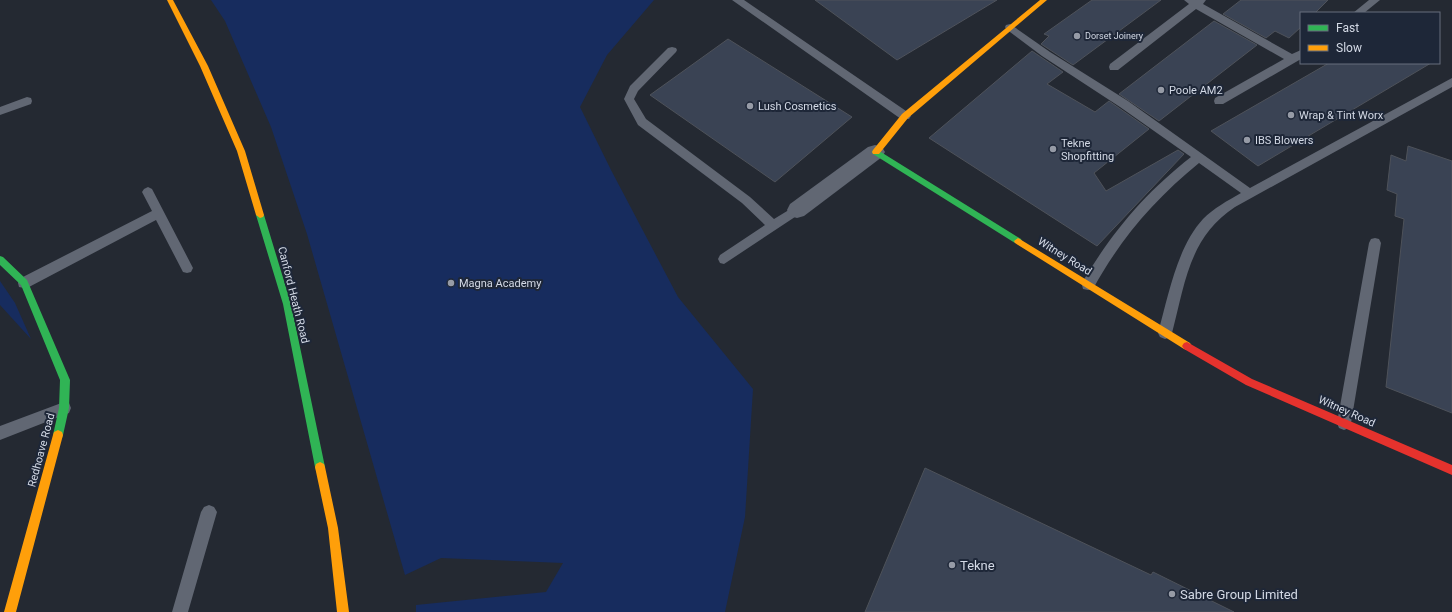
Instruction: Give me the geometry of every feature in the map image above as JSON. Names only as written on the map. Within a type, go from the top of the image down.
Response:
[{"type":"street","name":"Canford Heath Road","points":[[170,0],[204,66],[241,151],[287,304],[333,528],[343,612]]},
{"type":"street","points":[[797,210],[875,152],[906,116],[1044,0]]},
{"type":"street","name":"Witney Road","points":[[875,152],[1165,333],[1249,382],[1452,470]]},
{"type":"street","name":"Redhoave Road","points":[[0,260],[24,283],[65,380],[64,408],[59,431],[10,612]]},
{"type":"lane","points":[[737,0],[906,116]]},
{"type":"lane","points":[[1359,12],[1375,0]]},
{"type":"lane","points":[[1114,67],[1196,1],[1296,56]]},
{"type":"lane","points":[[1010,28],[1199,157],[1249,193]]},
{"type":"lane","points":[[672,50],[634,89],[629,99],[634,110],[642,122],[746,200],[773,226]]},
{"type":"lane","points":[[1219,101],[1296,56]]},
{"type":"lane","points":[[1165,333],[1184,267],[1198,235],[1215,214],[1249,193],[1452,82]]},
{"type":"lane","points":[[0,111],[27,101]]},
{"type":"lane","points":[[1088,285],[1112,245],[1141,209],[1173,178],[1199,157]]},
{"type":"lane","points":[[148,192],[187,268]]},
{"type":"lane","points":[[724,259],[797,210]]},
{"type":"lane","points":[[24,283],[159,213]]},
{"type":"lane","points":[[1344,423],[1375,243]]},
{"type":"lane","points":[[0,433],[64,408]]},
{"type":"lane","points":[[180,612],[209,512]]},
{"type":"shaded area","name":"Magna Academy","points":[[211,0],[654,0],[607,55],[580,107],[611,170],[678,297],[753,389],[745,517],[725,612],[416,612],[416,605],[546,592],[563,563],[441,558],[405,575],[307,234],[271,127],[225,21]]},
{"type":"shaded area","points":[[0,281],[15,303],[31,339],[0,305]]},
{"type":"building","points":[[815,0],[997,0],[897,60]]},
{"type":"building","points":[[1092,0],[1161,0],[1073,65],[1041,44],[1049,36],[1044,34]]},
{"type":"building","points":[[1241,0],[1328,0],[1316,12],[1300,12],[1300,28],[1289,38],[1275,31],[1266,38],[1223,14]]},
{"type":"building","points":[[1214,21],[1257,45],[1159,121],[1119,94]]},
{"type":"building","name":"Lush Cosmetics","points":[[728,39],[852,117],[775,182],[650,95]]},
{"type":"building","name":"Tekne Shopfitting","points":[[1032,51],[1063,72],[1047,84],[1095,112],[1109,101],[1149,129],[1094,173],[1106,191],[1178,150],[1184,154],[1097,246],[929,138]]},
{"type":"building","points":[[1327,64],[1429,64],[1258,166],[1211,131]]},
{"type":"building","points":[[1408,146],[1452,161],[1452,413],[1386,387],[1404,219],[1395,216],[1397,194],[1387,190],[1391,155],[1406,161]]},
{"type":"building","name":"Tekne","points":[[925,468],[1151,575],[1153,572],[1234,612],[865,612]]},
{"type":"traffic: fast","points":[[876,152],[1018,241]]},
{"type":"traffic: fast","points":[[260,215],[287,304],[320,467]]},
{"type":"traffic: fast","points":[[0,260],[24,283],[65,380],[64,408],[58,435]]},
{"type":"traffic: slow","points":[[170,0],[204,66],[241,151],[260,215]]},
{"type":"traffic: slow","points":[[876,152],[905,116],[1044,0]]},
{"type":"traffic: slow","points":[[1018,241],[1187,346]]},
{"type":"traffic: slow","points":[[10,612],[58,435]]},
{"type":"traffic: slow","points":[[320,467],[333,528],[343,612]]},
{"type":"traffic: jam","points":[[1187,346],[1249,382],[1452,470]]},
{"type":"place","name":"Dorset Joinery","points":[[1077,36]]},
{"type":"place","name":"Poole AM2","points":[[1161,90]]},
{"type":"place","name":"Lush Cosmetics","points":[[750,106]]},
{"type":"place","name":"Wrap & Tint Worx","points":[[1291,115]]},
{"type":"place","name":"IBS Blowers","points":[[1247,140]]},
{"type":"place","name":"Tekne Shopfitting","points":[[1053,149]]},
{"type":"place","name":"Magna Academy","points":[[451,283]]},
{"type":"place","name":"Tekne","points":[[952,565]]},
{"type":"place","name":"Sabre Group Limited","points":[[1172,594]]}]
